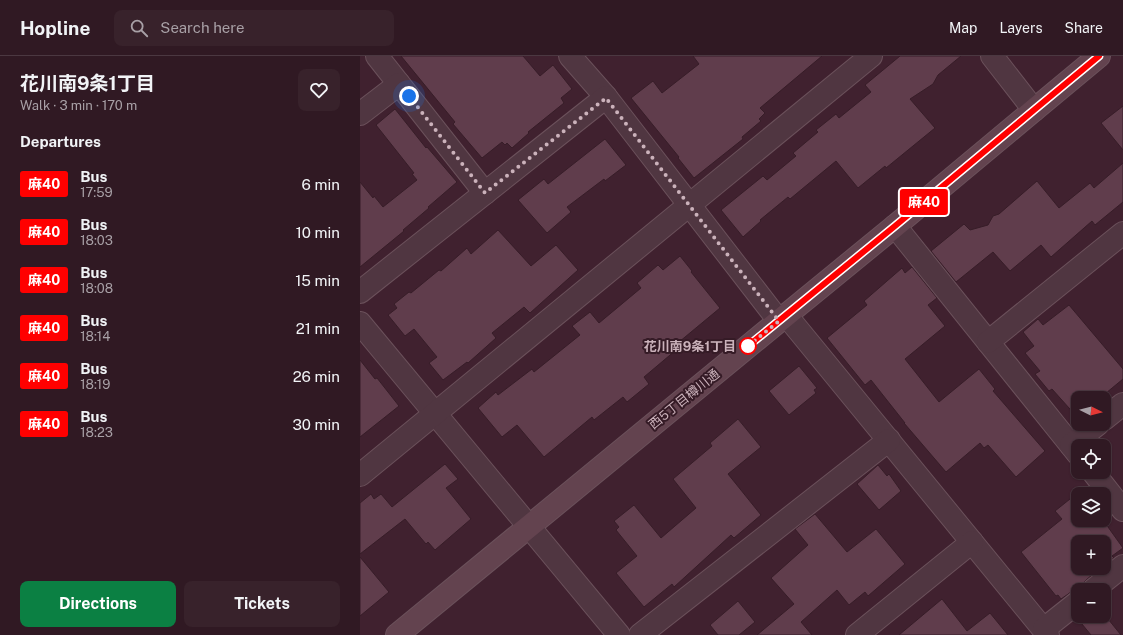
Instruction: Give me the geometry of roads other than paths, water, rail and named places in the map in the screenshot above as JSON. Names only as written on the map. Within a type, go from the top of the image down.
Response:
[{"type":"main road","name":"西5丁目樽川通","points":[[398,635],[1099,56]]},
{"type":"street","points":[[377,56],[485,193]]},
{"type":"street","points":[[570,56],[606,98],[690,205],[783,318],[889,440],[1046,632],[1071,609]]},
{"type":"street","points":[[360,475],[871,56]]},
{"type":"street","points":[[992,56],[1034,110]]},
{"type":"street","points":[[360,114],[399,84]]},
{"type":"street","points":[[360,292],[606,98]]},
{"type":"street","points":[[895,226],[1071,445]]},
{"type":"street","points":[[988,342],[1123,233]]},
{"type":"street","points":[[360,323],[619,635]]},
{"type":"street","points":[[1111,413],[1123,404]]},
{"type":"street","points":[[1085,439],[1092,431]]},
{"type":"street","points":[[640,635],[889,440]]},
{"type":"street","points":[[1099,479],[1123,510]]},
{"type":"street","points":[[857,635],[972,542]]},
{"type":"street","points":[[1102,583],[1123,566]]},
{"type":"place","name":"花川南9条1丁目","points":[[748,346]]}]
